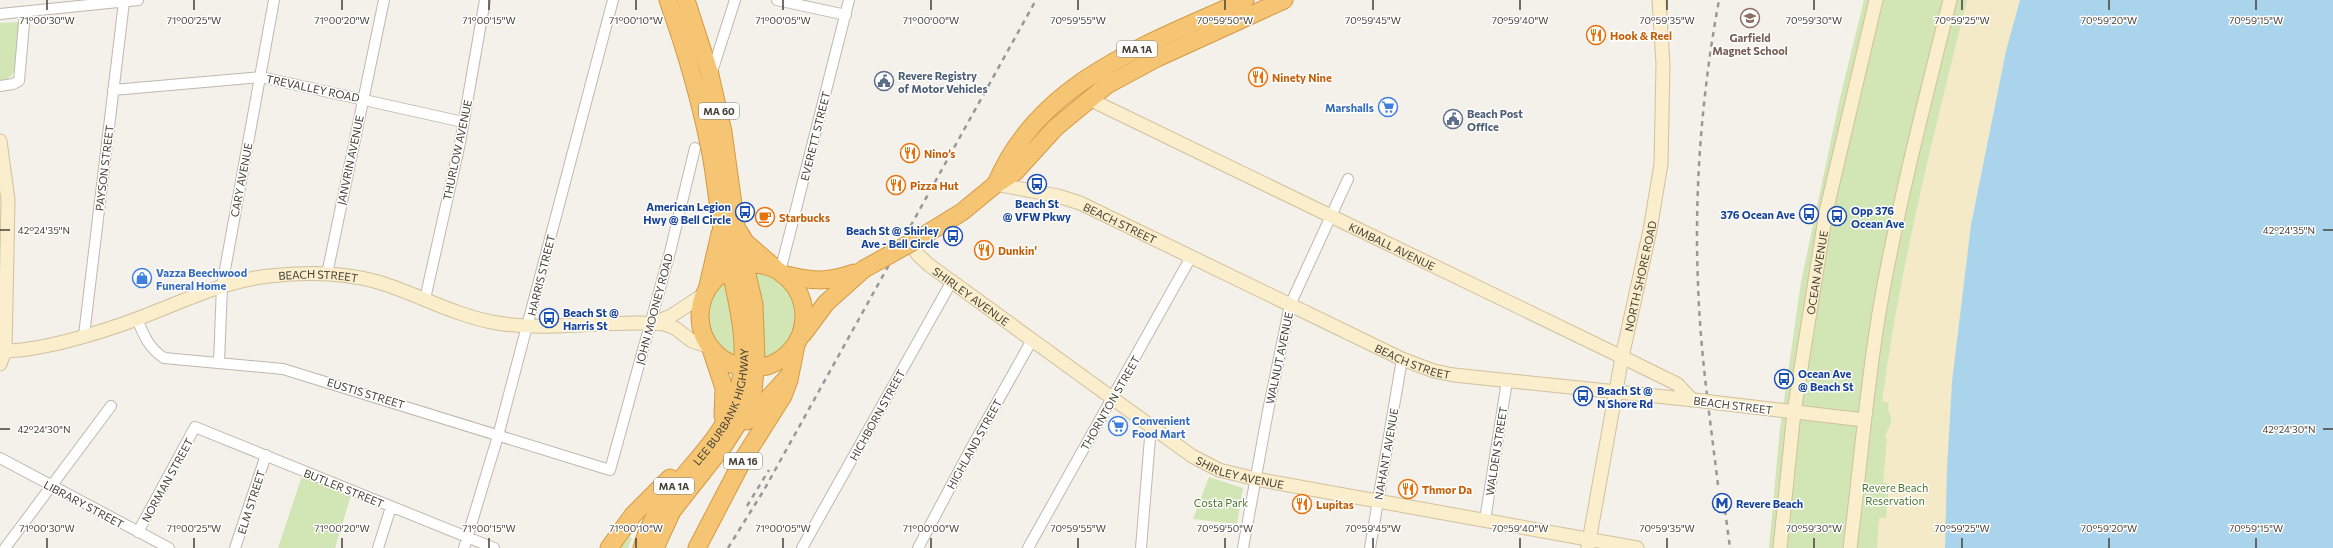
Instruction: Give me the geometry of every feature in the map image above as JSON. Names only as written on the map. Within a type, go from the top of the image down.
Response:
[{"type":"highway","name":"MA 60","points":[[668,0],[701,110],[711,156],[721,218],[738,267]]},
{"type":"highway","name":"MA 60","points":[[686,0],[710,77],[726,148],[736,225],[738,267]]},
{"type":"highway","name":"MA 1A","points":[[996,184],[1006,162],[1026,135],[1052,106],[1082,80],[1132,51],[1245,0]]},
{"type":"highway","name":"MA 1A","points":[[718,430],[724,415],[725,396],[711,348],[703,334],[700,320],[701,304],[706,292],[717,278],[738,267],[762,266],[780,273],[808,280],[820,281],[837,278],[864,269],[916,243],[962,212],[996,184],[1021,167],[1055,128],[1089,99],[1126,73],[1284,0]]},
{"type":"highway","points":[[706,292],[719,242],[721,218]]},
{"type":"highway","points":[[711,348],[724,360],[748,368],[779,361],[796,343],[803,326],[803,304],[794,285],[745,242],[736,225]]},
{"type":"highway","name":"LEE BURBANK HIGHWAY","points":[[642,548],[649,525],[659,506],[710,452],[749,406],[753,391],[748,368],[748,319],[738,267]]},
{"type":"highway","name":"MA 1A","points":[[710,452],[790,375],[796,343],[826,303],[864,269]]},
{"type":"highway","name":"LEE BURBANK HIGHWAY","points":[[655,548],[672,511],[710,452],[718,430],[735,401],[748,368]]},
{"type":"highway","name":"MA 16","points":[[697,548],[745,456],[780,401],[790,375]]},
{"type":"highway","points":[[609,548],[626,523],[647,500],[710,452]]},
{"type":"main road","name":"NORTH SHORE ROAD","points":[[1589,544],[1622,356],[1650,230],[1661,164],[1662,64],[1659,0]]},
{"type":"main road","name":"OCEAN AVENUE","points":[[1780,548],[1794,412],[1826,212],[1876,0]]},
{"type":"main road","points":[[1850,548],[1864,420],[1880,311],[1898,220],[1950,0]]},
{"type":"main road","name":"KIMBALL AVENUE","points":[[1089,99],[1622,356],[1677,384],[1698,400]]},
{"type":"main road","points":[[0,141],[8,200],[4,220],[2,349],[0,364]]},
{"type":"main road","name":"BEACH STREET","points":[[996,184],[1075,201],[1402,359],[1447,374],[1698,400],[1864,420]]},
{"type":"main road","name":"SHIRLEY AVENUE","points":[[916,243],[924,261],[1205,464],[1225,472],[1256,479],[1377,502],[1485,520],[1589,544],[1637,548]]},
{"type":"main road","name":"BEACH STREET","points":[[2,349],[31,350],[84,335],[137,319],[222,286],[270,276],[327,274],[376,282],[483,320],[528,326],[651,323],[671,326],[692,341],[711,348]]},
{"type":"main road","name":"BEACH STREET","points":[[651,323],[671,316],[706,292]]},
{"type":"street","points":[[0,14],[138,0]]},
{"type":"street","name":"CARY AVENUE","points":[[219,362],[222,286],[274,0]]},
{"type":"street","name":"JANVRIN AVENUE","points":[[327,274],[384,0]]},
{"type":"street","name":"THURLOW AVENUE","points":[[425,299],[463,122],[485,0]]},
{"type":"street","name":"HARRIS STREET","points":[[466,543],[498,436],[528,326],[613,0]]},
{"type":"street","points":[[710,77],[735,0]]},
{"type":"street","points":[[777,0],[846,15]]},
{"type":"street","name":"EVERETT STREET","points":[[780,273],[849,0]]},
{"type":"street","name":"PAYSON STREET","points":[[84,335],[124,2]]},
{"type":"street","points":[[0,86],[13,84],[19,81],[25,12]]},
{"type":"street","name":"TREVALLEY ROAD","points":[[113,90],[261,76],[364,98],[463,122]]},
{"type":"street","name":"JOHN MOONEY ROAD","points":[[610,470],[651,323],[695,148]]},
{"type":"street","name":"WALNUT AVENUE","points":[[1243,548],[1290,305],[1348,179]]},
{"type":"street","name":"THORNTON STREET","points":[[1028,548],[1113,399],[1191,257]]},
{"type":"street","name":"HICHBORN STREET","points":[[802,548],[952,281]]},
{"type":"street","name":"EUSTIS STREET","points":[[137,319],[146,341],[154,352],[164,358],[283,368],[610,470]]},
{"type":"street","name":"HIGHLAND STREET","points":[[918,548],[969,452],[1032,340]]},
{"type":"street","name":"NAHANT AVENUE","points":[[1370,548],[1402,359]]},
{"type":"street","name":"WALDEN STREET","points":[[1485,520],[1507,381]]},
{"type":"street","points":[[5,548],[111,406]]},
{"type":"street","points":[[1141,548],[1151,426]]},
{"type":"street","name":"BUTLER STREET","points":[[195,427],[391,507],[466,543],[494,548]]},
{"type":"street","name":"NORMAN STREET","points":[[138,532],[195,427]]},
{"type":"street","name":"ELM STREET","points":[[235,548],[266,455]]},
{"type":"street","name":"LIBRARY STREET","points":[[0,458],[52,487],[170,548]]},
{"type":"street","points":[[378,548],[391,507]]},
{"type":"green space","name":"Revere Beach Reservation","points":[[1864,0],[2020,0],[2006,51],[1971,225],[1952,382],[1947,469],[1945,548],[1769,548],[1780,429],[1801,282],[1840,98]]},
{"type":"green space","points":[[20,22],[19,48],[16,66],[8,79],[0,82],[0,23]]},
{"type":"green space","points":[[755,273],[772,278],[785,289],[793,302],[796,316],[795,331],[789,344],[778,353],[763,358],[764,324]]},
{"type":"green space","points":[[726,280],[734,323],[734,357],[723,349],[715,340],[710,331],[708,321],[708,311],[712,300],[717,290]]},
{"type":"green space","points":[[302,476],[351,495],[335,548],[278,548]]},
{"type":"green space","name":"Costa Park","points":[[1209,477],[1243,488],[1237,524],[1193,519]]},
{"type":"green space","points":[[626,536],[632,538],[628,548],[618,548]]},
{"type":"sand","points":[[1967,0],[2020,0],[2006,51],[1971,225],[1952,382],[1947,469],[1945,548],[1877,548],[1879,518],[1886,518],[1889,484],[1883,482],[1887,438],[1885,437],[1891,418],[1888,411],[1889,403],[1882,401],[1889,350],[1919,199]]},
{"type":"water","points":[[2020,0],[2333,0],[2333,548],[1945,548],[1947,469],[1952,382],[1971,225],[2006,51]]},
{"type":"railway","points":[[728,548],[764,490],[1036,0]]},
{"type":"railway","points":[[1718,485],[1701,334],[1697,212],[1698,177],[1704,105],[1719,0]]},
{"type":"railway","points":[[747,506],[769,470]]},
{"type":"railway","points":[[1725,510],[1730,548]]},
{"type":"place","name":"Garfield Magnet School","points":[[1750,18]]},
{"type":"place","name":"Hook & Reel","points":[[1596,35]]},
{"type":"place","name":"Ninety Nine","points":[[1258,77]]},
{"type":"place","name":"Revere Registry of Motor Vehicles","points":[[884,81]]},
{"type":"place","name":"Marshalls","points":[[1388,107]]},
{"type":"place","name":"Beach Post Office","points":[[1453,119]]},
{"type":"place","name":"Nino’s","points":[[910,153]]},
{"type":"place","name":"Beach St @ VFW Pkwy","points":[[1037,184]]},
{"type":"place","name":"Pizza Hut","points":[[896,185]]},
{"type":"place","name":"American Legion Hwy @ Bell Circle","points":[[745,212]]},
{"type":"place","name":"376 Ocean Ave","points":[[1809,214]]},
{"type":"place","name":"Opp 376 Ocean Ave","points":[[1837,216]]},
{"type":"place","name":"Starbucks","points":[[765,217]]},
{"type":"place","name":"Beach St @ Shirley Ave - Bell Circle","points":[[953,236]]},
{"type":"place","name":"Dunkin'","points":[[984,250]]},
{"type":"place","name":"Vazza Beechwood Funeral Home","points":[[142,278]]},
{"type":"place","name":"Beach St @ Harris St","points":[[549,318]]},
{"type":"place","name":"Ocean Ave @ Beach St","points":[[1784,379]]},
{"type":"place","name":"Beach St @ N Shore Rd","points":[[1583,396]]},
{"type":"place","name":"Convenient Food Mart","points":[[1118,426]]},
{"type":"place","name":"Thmor Da","points":[[1408,489]]},
{"type":"place","name":"Revere Beach","points":[[1722,503]]},
{"type":"place","name":"Lupitas","points":[[1302,504]]}]
